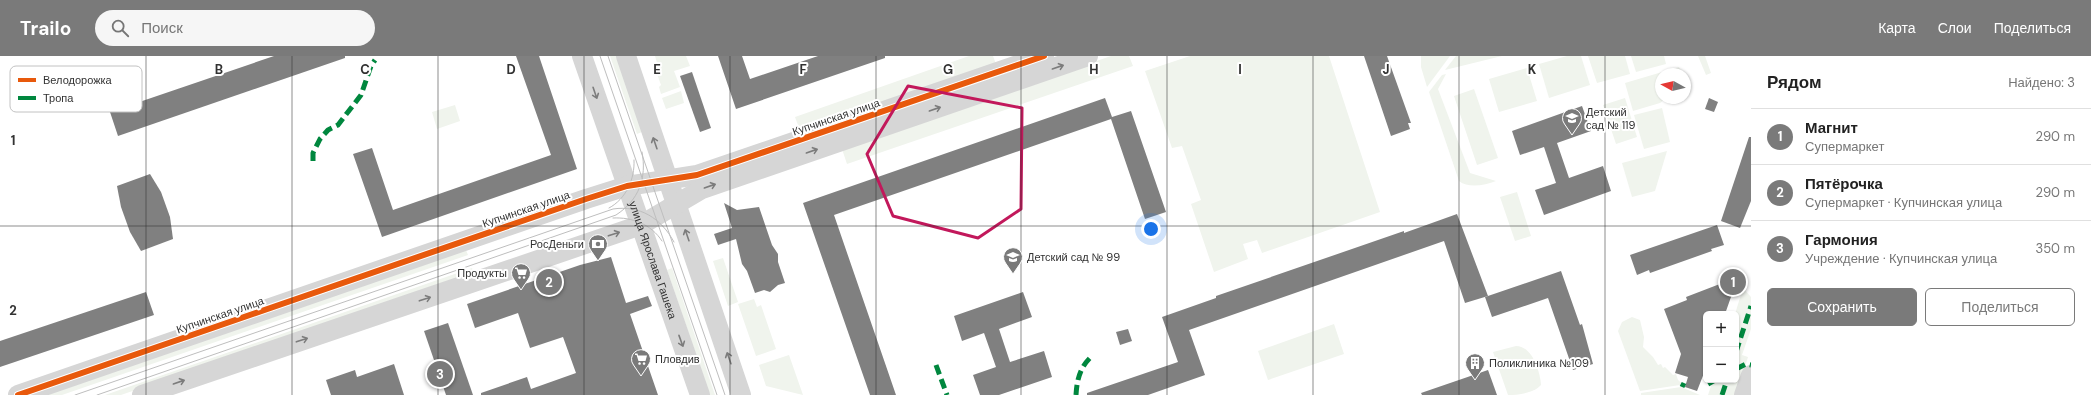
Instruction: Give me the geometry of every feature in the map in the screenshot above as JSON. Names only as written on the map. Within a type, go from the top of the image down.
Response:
[{"type":"street","name":"улица Ярослава Гашека","points":[[582,56],[700,395]]},
{"type":"street","points":[[626,56],[742,395]]},
{"type":"street","name":"Купчинская улица","points":[[18,395],[627,186],[697,176],[1044,56]]},
{"type":"street","points":[[142,395],[641,225],[702,189],[1088,56]]},
{"type":"street","points":[[1744,395],[1751,375]]},
{"type":"highlighted area","points":[[908,86],[1022,108],[1021,209],[978,238],[893,216],[867,154]]},
{"type":"shaded area","points":[[610,56],[616,56],[642,132],[637,134]]},
{"type":"shaded area","points":[[655,56],[686,56],[690,66],[674,71],[680,87],[661,94],[659,87],[661,85],[657,74],[660,73]]},
{"type":"shaded area","points":[[969,56],[993,56],[996,64],[801,133],[795,117]]},
{"type":"shaded area","points":[[1111,56],[1129,56],[1133,66],[847,164],[842,149]]},
{"type":"shaded area","points":[[1190,56],[1329,56],[1380,212],[1262,253],[1257,240],[1243,244],[1248,259],[1214,272],[1191,204],[1201,200],[1182,146],[1172,148],[1145,71]]},
{"type":"shaded area","points":[[1421,56],[1450,56],[1427,87],[1421,67]]},
{"type":"shaded area","points":[[1456,56],[1502,56],[1445,70]]},
{"type":"shaded area","points":[[1567,56],[1581,56],[1590,85],[1549,98],[1539,64]]},
{"type":"shaded area","points":[[1588,56],[1625,56],[1630,74],[1597,83]]},
{"type":"shaded area","points":[[1631,56],[1664,56],[1666,64],[1636,72]]},
{"type":"shaded area","points":[[1698,56],[1705,56],[1711,73],[1706,75]]},
{"type":"shaded area","points":[[1527,68],[1537,101],[1499,112],[1489,79]]},
{"type":"shaded area","points":[[1446,74],[1438,89],[1470,173],[1496,181],[1472,186],[1459,181],[1429,92],[1442,75]]},
{"type":"shaded area","points":[[1655,74],[1655,104],[1657,104],[1633,111],[1625,83]]},
{"type":"shaded area","points":[[1474,89],[1498,158],[1477,165],[1454,96]]},
{"type":"shaded area","points":[[681,91],[684,103],[666,109],[662,98]]},
{"type":"shaded area","points":[[1625,98],[1637,137],[1616,144],[1603,105]]},
{"type":"shaded area","points":[[455,105],[460,121],[437,129],[432,112]]},
{"type":"shaded area","points":[[1662,108],[1670,142],[1644,149],[1634,115]]},
{"type":"shaded area","points":[[1667,151],[1655,191],[1632,197],[1622,163]]},
{"type":"shaded area","points":[[1517,192],[1531,236],[1515,241],[1500,197]]},
{"type":"shaded area","points":[[466,250],[468,255],[62,395],[46,395]]},
{"type":"shaded area","points":[[723,258],[738,302],[728,306],[713,261]]},
{"type":"shaded area","points":[[472,268],[474,273],[121,395],[105,395]]},
{"type":"shaded area","points":[[672,268],[715,395],[710,395],[667,270]]},
{"type":"shaded area","points":[[1743,288],[1751,297],[1751,329],[1742,355],[1748,357],[1736,395],[1708,395],[1712,383],[1739,383],[1739,311],[1736,311]]},
{"type":"shaded area","points":[[754,299],[757,307],[761,305],[776,349],[756,356],[738,304]]},
{"type":"shaded area","points":[[1632,317],[1640,320],[1644,337],[1643,347],[1653,357],[1658,365],[1661,364],[1663,368],[1665,367],[1673,375],[1676,374],[1678,380],[1685,386],[1680,385],[1640,391],[1618,331],[1622,322]]},
{"type":"shaded area","points":[[1334,324],[1344,354],[1268,380],[1258,351]]},
{"type":"shaded area","points":[[1516,346],[1527,350],[1531,355],[1539,373],[1541,385],[1530,392],[1508,395],[1493,352]]},
{"type":"shaded area","points":[[789,355],[803,395],[766,386],[759,365]]},
{"type":"shaded area","points":[[1681,387],[1700,395],[1641,395],[1641,393]]},
{"type":"building","points":[[274,56],[345,56],[345,58],[118,136],[110,112],[142,112],[142,101]]},
{"type":"building","points":[[516,56],[539,56],[577,169],[382,237],[353,154],[372,148],[393,210],[551,155]]},
{"type":"building","points":[[718,56],[742,56],[750,79],[818,56],[885,56],[885,58],[736,109]]},
{"type":"building","points":[[1364,56],[1387,56],[1411,123],[1408,123],[1410,129],[1391,136]]},
{"type":"building","points":[[692,72],[711,128],[700,132],[680,76]]},
{"type":"building","points":[[1105,98],[1112,117],[1131,111],[1166,212],[1145,219],[1111,119],[834,215],[896,395],[870,395],[803,203]]},
{"type":"building","points":[[1709,98],[1718,102],[1714,112],[1705,109]]},
{"type":"building","points":[[1582,106],[1591,131],[1557,143],[1569,178],[1603,166],[1611,191],[1544,215],[1535,190],[1556,183],[1544,147],[1520,155],[1512,131]]},
{"type":"building","points":[[1749,137],[1751,137],[1751,201],[1740,228],[1721,221]]},
{"type":"building","points":[[150,174],[161,192],[170,217],[173,239],[141,251],[130,232],[121,207],[117,186]]},
{"type":"building","points":[[724,203],[737,210],[759,207],[772,245],[778,254],[778,262],[785,283],[778,285],[770,292],[764,290],[755,293],[747,271],[742,264],[736,239],[718,245],[714,234],[732,228]]},
{"type":"building","points":[[1457,214],[1488,296],[1465,303],[1444,241],[1189,330],[1205,375],[1148,395],[1087,395],[1087,393],[1178,362],[1162,317],[1216,298],[1216,296]]},
{"type":"building","points":[[1717,225],[1724,245],[1711,249],[1712,251],[1650,273],[1649,270],[1637,275],[1630,255]]},
{"type":"building","points":[[611,257],[626,303],[648,296],[652,306],[630,314],[658,395],[481,395],[481,393],[527,377],[531,389],[576,373],[563,337],[530,348],[518,313],[475,328],[467,304],[580,265]]},
{"type":"building","points":[[1561,271],[1580,325],[1582,324],[1593,364],[1573,370],[1548,298],[1492,317],[1485,297]]},
{"type":"building","points":[[1738,277],[1726,311],[1703,311],[1703,376],[1697,391],[1685,387],[1688,377],[1675,373],[1681,354],[1664,309],[1687,300],[1686,297]]},
{"type":"building","points":[[146,292],[154,315],[0,367],[0,341]]},
{"type":"building","points":[[1023,292],[1032,317],[999,329],[1010,362],[1044,351],[1052,377],[999,395],[980,395],[973,375],[996,367],[984,333],[962,341],[954,316]]},
{"type":"building","points":[[448,323],[473,395],[446,395],[424,331]]},
{"type":"building","points":[[1128,329],[1132,341],[1120,345],[1116,332]]},
{"type":"building","points":[[394,364],[404,395],[331,395],[326,380],[355,370],[357,377]]},
{"type":"building","name":"Поликлиника №109","points":[[1488,370],[1497,395],[1422,395],[1421,393]]},
{"type":"tram line","points":[[600,56],[717,395]]},
{"type":"tram line","points":[[608,56],[725,395]]},
{"type":"tram line","points":[[97,395],[616,215],[624,209],[640,188],[643,171],[642,152]]},
{"type":"tram line","points":[[609,208],[625,194],[633,174],[634,160]]},
{"type":"tram line","points":[[75,395],[613,209],[632,209],[649,215],[663,226],[674,242]]},
{"type":"tram line","points":[[613,218],[634,220],[647,226],[658,235],[662,241]]},
{"type":"marked path","points":[[313,161],[313,153],[320,139],[328,130],[338,125],[361,95],[371,66],[375,60]]},
{"type":"marked path","points":[[1738,347],[1751,306]]},
{"type":"marked path","points":[[1076,395],[1077,384],[1082,369],[1092,356]]},
{"type":"marked path","points":[[1739,368],[1746,364],[1751,365]]},
{"type":"marked path","points":[[936,365],[947,395]]},
{"type":"marked path","points":[[1682,387],[1684,383]]},
{"type":"marked path","points":[[1722,395],[1726,383]]},
{"type":"cycle path","points":[[18,395],[586,199],[627,186],[697,175],[1044,56]]},
{"type":"place","name":"Детский сад № 119","points":[[1572,135]]},
{"type":"place","name":"РосДеньги","points":[[598,261]]},
{"type":"place","name":"Детский сад № 99","points":[[1013,274]]},
{"type":"place","name":"Пятёрочка","points":[[549,282]]},
{"type":"place","name":"Магнит","points":[[1733,282]]},
{"type":"place","name":"Продукты","points":[[521,290]]},
{"type":"place","name":"Гармония","points":[[440,374]]},
{"type":"place","name":"Пловдив","points":[[641,376]]},
{"type":"place","name":"Поликлиника №109","points":[[1475,380]]}]
